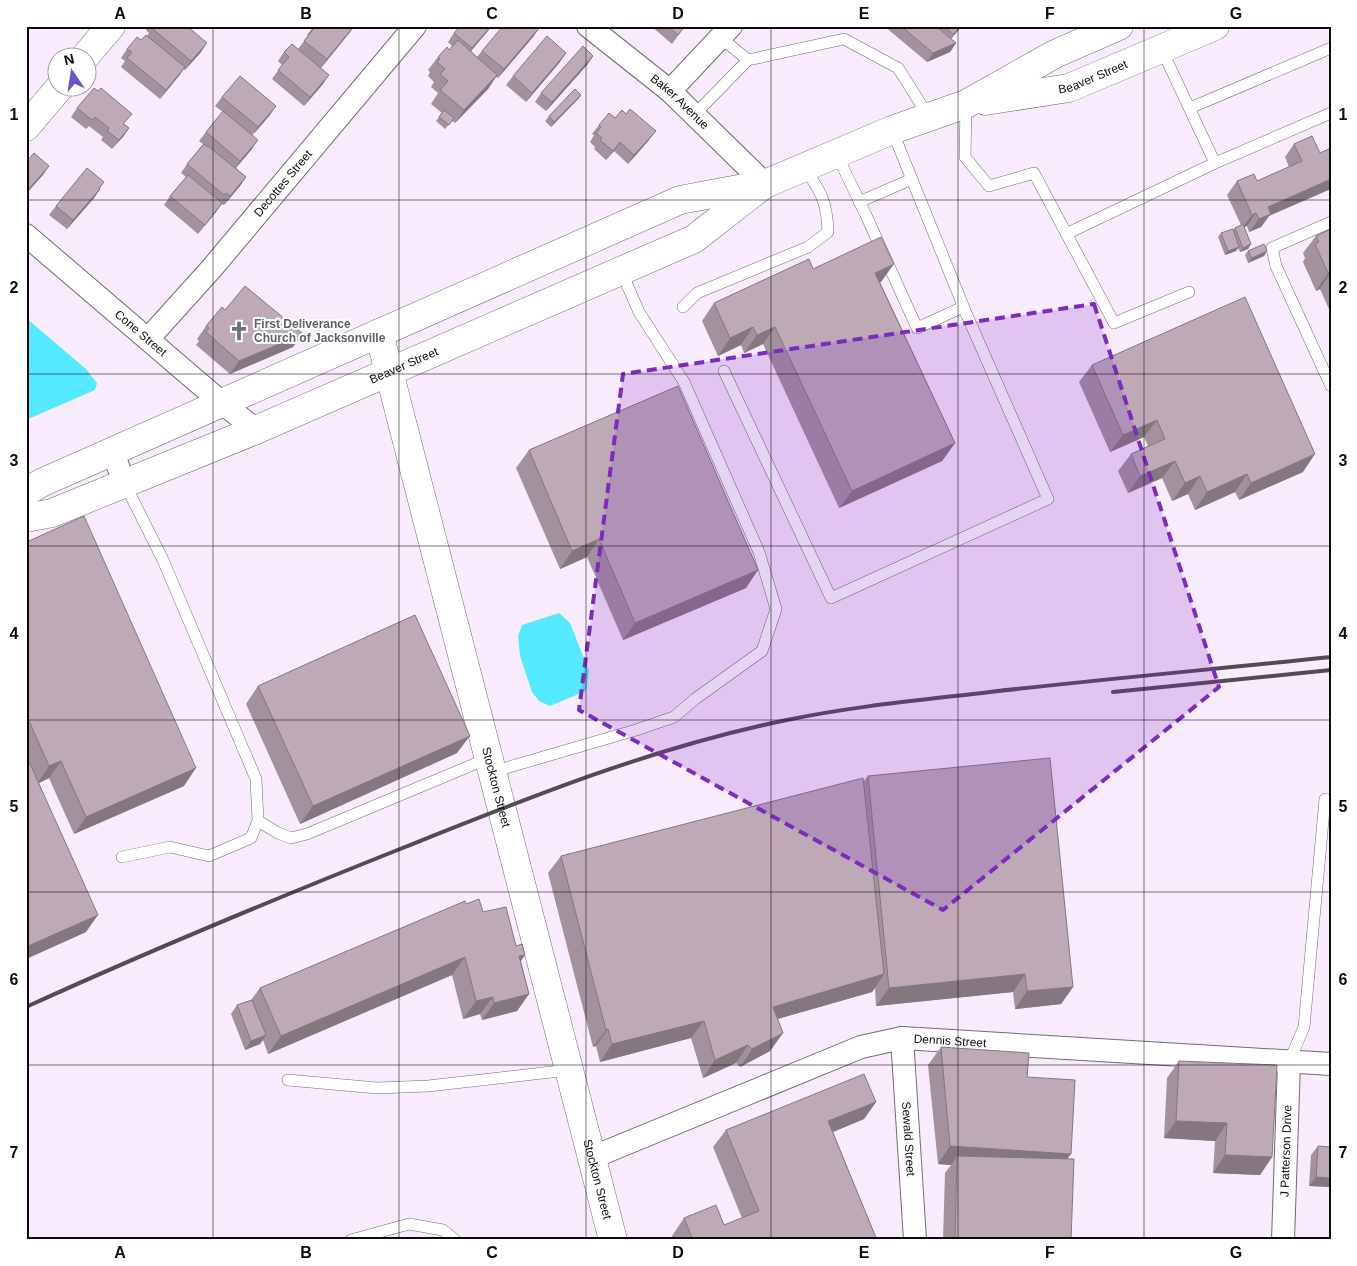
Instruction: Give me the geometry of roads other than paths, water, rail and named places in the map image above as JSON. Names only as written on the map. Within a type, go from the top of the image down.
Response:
[{"type":"main road","points":[[92,48],[111,26]]},
{"type":"main road","name":"Beaver Street","points":[[26,492],[41,482],[680,200],[765,184],[892,130],[966,104],[1055,54],[1119,26]]},
{"type":"main road","name":"Beaver Street","points":[[966,104],[1069,88],[1215,26]]},
{"type":"main road","points":[[26,127],[51,98]]},
{"type":"main road","name":"Beaver Street","points":[[26,518],[52,513],[256,430],[694,239],[765,184]]},
{"type":"main road","name":"Stockton Street","points":[[379,333],[613,1240]]},
{"type":"street","name":"Decottes Street","points":[[148,338],[212,268],[415,26]]},
{"type":"street","name":"Baker Avenue","points":[[588,26],[670,91],[765,184]]},
{"type":"street","points":[[670,91],[726,32]]},
{"type":"street","name":"Cone Street","points":[[26,235],[256,430]]},
{"type":"street","points":[[112,451],[125,484]]},
{"type":"street","name":"Dennis Street","points":[[591,1158],[861,1047],[902,1038],[1331,1064]]},
{"type":"street","name":"Sewald Street","points":[[902,1038],[915,1240]]},
{"type":"street","name":"J Patterson Drive","points":[[1283,1240],[1289,1062]]},
{"type":"lane","points":[[726,32],[748,60]]},
{"type":"lane","points":[[694,115],[748,60],[844,39],[898,68],[929,117]]},
{"type":"lane","points":[[1190,108],[1331,48]]},
{"type":"lane","points":[[1162,50],[1215,163]]},
{"type":"lane","points":[[966,104],[965,157],[989,186],[1034,173],[1114,323],[1189,292]]},
{"type":"lane","points":[[1066,234],[1215,163],[1331,113]]},
{"type":"lane","points":[[724,371],[831,598],[1048,499],[963,307],[892,130]]},
{"type":"lane","points":[[836,153],[916,328],[963,307]]},
{"type":"lane","points":[[683,307],[697,293],[808,247],[828,232],[827,213],[821,192],[804,167]]},
{"type":"lane","points":[[859,202],[912,179]]},
{"type":"lane","points":[[1331,222],[1272,248],[1276,266],[1331,386]]},
{"type":"lane","points":[[258,821],[278,833],[291,838],[307,834],[490,765],[636,730],[674,717],[695,698],[762,651],[776,609],[759,552],[684,382],[640,312],[622,271]]},
{"type":"lane","points":[[122,857],[170,847],[209,856],[251,838],[258,821],[256,779],[163,560],[125,484]]},
{"type":"lane","points":[[1289,1062],[1304,1027],[1325,799]]},
{"type":"lane","points":[[288,1080],[377,1088],[428,1086],[569,1070]]},
{"type":"lane","points":[[351,1240],[409,1224],[443,1230],[454,1240]]},
{"type":"water","points":[[26,318],[86,369],[97,383],[95,390],[26,420]]},
{"type":"water","points":[[559,613],[570,623],[589,671],[586,691],[550,706],[539,701],[532,692],[520,656],[518,636],[522,625]]},
{"type":"railway","points":[[26,1007],[214,925],[452,828],[593,775],[689,744],[787,720],[863,707],[1033,687],[1331,657]]},
{"type":"railway","points":[[1113,692],[1331,670]]},
{"type":"place","name":"First Deliverance Church of Jacksonville","points":[[239,331]]}]
